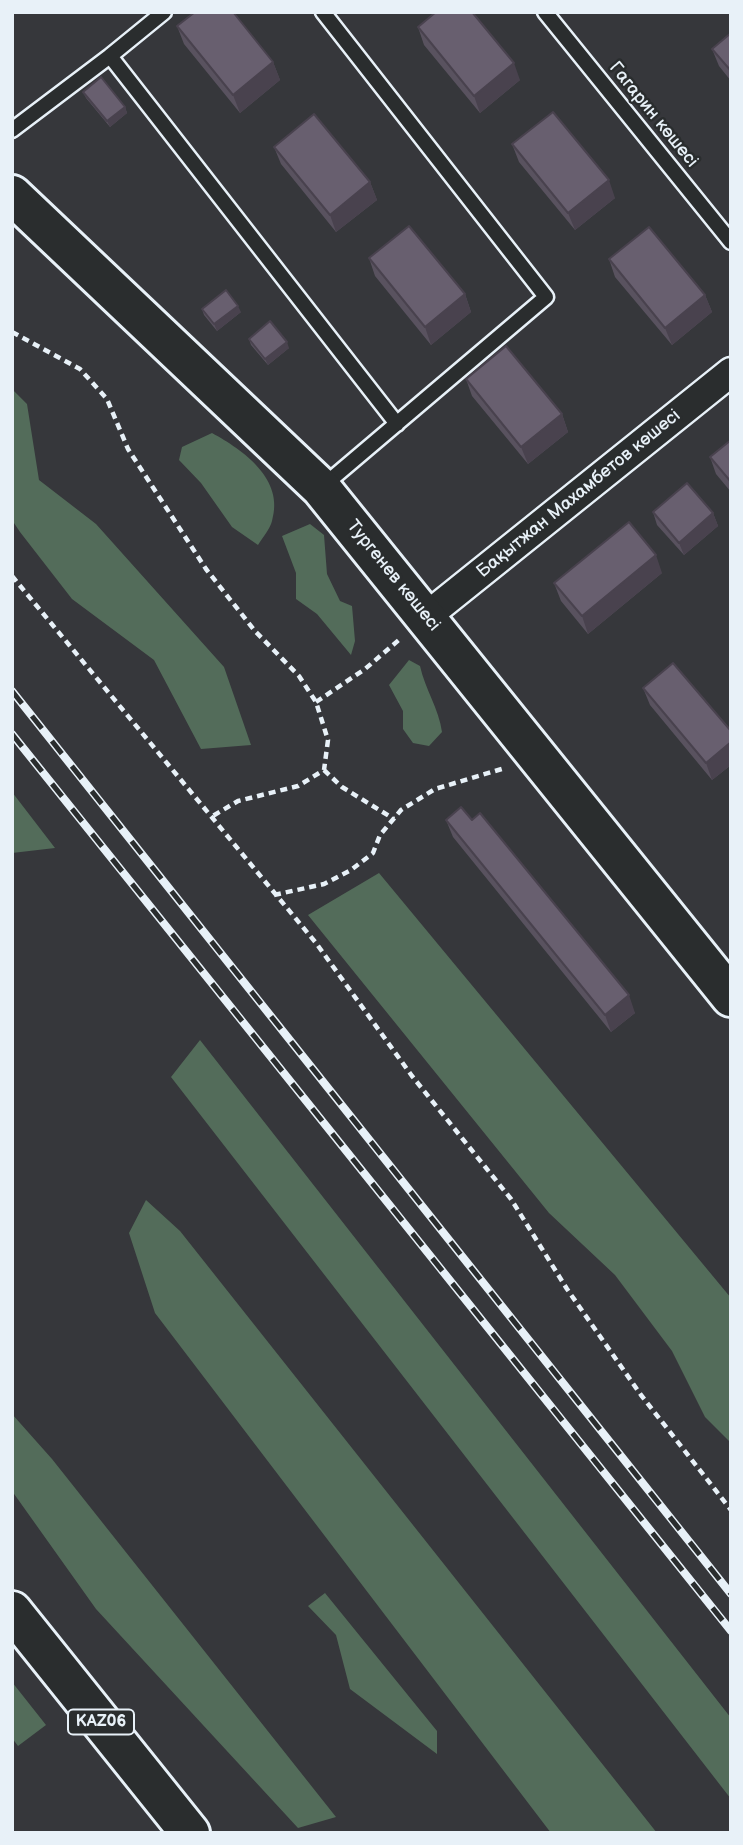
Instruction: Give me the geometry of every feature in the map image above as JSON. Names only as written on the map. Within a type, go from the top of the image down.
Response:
[{"type":"main road","name":"Тургенев көшесі","points":[[12,195],[321,488],[730,993]]},
{"type":"main road","name":"KАZ06","points":[[12,1611],[190,1833]]},
{"type":"street","name":"Бақытжан Махамбетов көшесі","points":[[427,616],[731,372]]},
{"type":"lane","points":[[12,130],[164,12]]},
{"type":"lane","points":[[321,488],[546,297],[323,12]]},
{"type":"lane","name":"Гагарин көшесі","points":[[545,12],[731,242]]},
{"type":"lane","points":[[110,55],[397,424]]},
{"type":"path","points":[[12,332],[80,369],[107,398],[128,449],[206,569],[255,631],[299,676],[316,702],[328,740],[324,770]]},
{"type":"path","points":[[12,576],[316,943],[412,1076],[511,1199],[567,1289],[641,1395],[731,1510]]},
{"type":"path","points":[[316,702],[365,669],[427,616]]},
{"type":"path","points":[[274,895],[324,884],[351,870],[373,853],[380,835],[401,810],[435,789],[539,757]]},
{"type":"path","points":[[211,817],[238,801],[298,786],[324,770]]},
{"type":"path","points":[[324,770],[342,787],[394,820]]},
{"type":"green space","points":[[12,389],[27,404],[39,480],[96,524],[224,667],[251,745],[201,749],[154,660],[72,599],[20,532],[12,520]]},
{"type":"green space","points":[[212,433],[248,457],[267,479],[274,506],[272,521],[258,545],[232,527],[201,483],[179,460],[182,447]]},
{"type":"green space","points":[[310,524],[324,535],[327,574],[340,601],[352,606],[355,641],[351,655],[317,614],[296,599],[296,573],[282,536]]},
{"type":"green space","points":[[409,660],[420,666],[442,732],[429,746],[413,743],[403,729],[403,711],[389,685]]},
{"type":"green space","points":[[12,792],[55,848],[12,853]]},
{"type":"green space","points":[[379,873],[731,1298],[731,1443],[705,1417],[672,1351],[615,1275],[549,1213],[308,915]]},
{"type":"green space","points":[[200,1040],[731,1718],[731,1799],[171,1077]]},
{"type":"green space","points":[[146,1200],[180,1231],[657,1833],[551,1833],[155,1313],[129,1233]]},
{"type":"green space","points":[[12,1414],[52,1459],[336,1817],[298,1828],[96,1609],[12,1491]]},
{"type":"green space","points":[[325,1593],[437,1731],[437,1754],[350,1689],[336,1635],[308,1606]]},
{"type":"green space","points":[[12,1682],[46,1725],[18,1746],[12,1738]]},
{"type":"building","points":[[195,12],[233,12],[273,62],[233,95],[177,26]]},
{"type":"building","points":[[436,12],[472,12],[514,63],[474,96],[418,27]]},
{"type":"building","points":[[731,33],[731,71],[712,49]]},
{"type":"building","points":[[101,77],[125,107],[107,121],[83,92]]},
{"type":"building","points":[[553,112],[609,180],[568,213],[512,144]]},
{"type":"building","points":[[314,114],[370,182],[330,215],[274,147]]},
{"type":"building","points":[[409,226],[465,294],[425,327],[369,258]]},
{"type":"building","points":[[649,227],[705,295],[665,328],[609,259]]},
{"type":"building","points":[[226,290],[238,306],[214,324],[202,309]]},
{"type":"building","points":[[270,321],[287,342],[265,359],[249,339]]},
{"type":"building","points":[[506,346],[562,414],[521,447],[466,379]]},
{"type":"building","points":[[731,440],[731,482],[710,457]]},
{"type":"building","points":[[687,483],[713,513],[679,543],[653,512]]},
{"type":"building","points":[[629,522],[656,555],[582,616],[554,583]]},
{"type":"building","points":[[673,663],[731,731],[731,742],[706,763],[643,688]]},
{"type":"building","points":[[461,807],[472,820],[480,813],[629,995],[605,1015],[446,820]]},
{"type":"railway","points":[[12,691],[731,1594]]},
{"type":"railway","points":[[12,734],[731,1631]]}]
